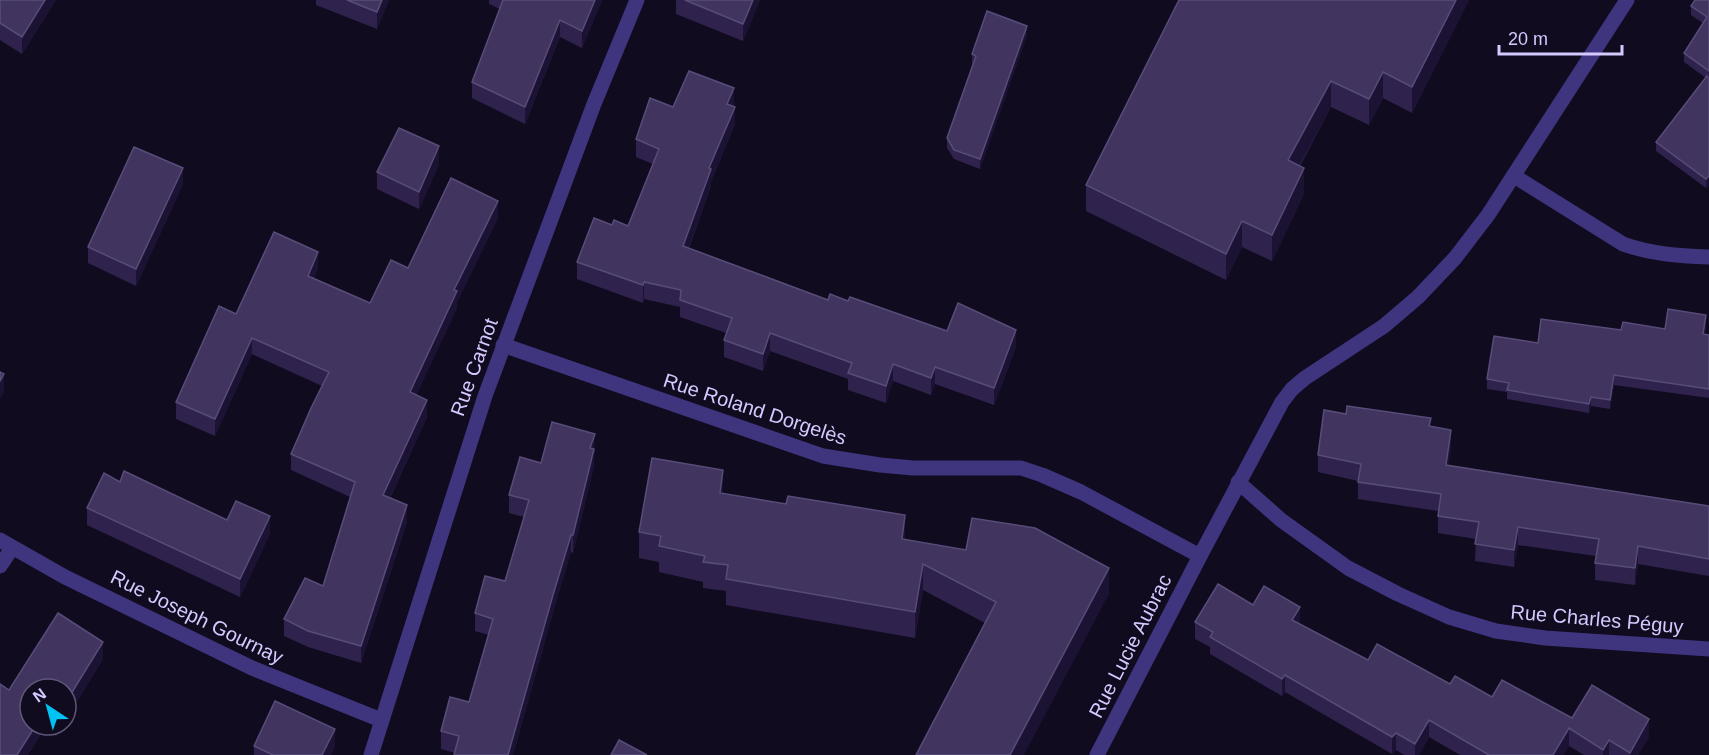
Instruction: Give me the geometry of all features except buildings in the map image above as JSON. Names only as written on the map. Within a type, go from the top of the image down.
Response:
[{"type":"street","name":"Rue Carnot","points":[[371,755],[503,345],[594,104],[637,0]]},
{"type":"street","points":[[1200,555],[1282,402],[1292,389],[1384,326],[1418,297],[1473,236],[1627,0]]},
{"type":"street","points":[[1514,176],[1623,244],[1662,255],[1709,257]]},
{"type":"street","name":"Rue Roland Dorgelès","points":[[503,345],[823,456],[902,467],[1021,468],[1081,492],[1200,555]]},
{"type":"street","name":"Rue Charles Péguy","points":[[1238,482],[1281,520],[1348,568],[1449,617],[1496,631],[1545,638],[1709,649]]},
{"type":"street","points":[[0,566],[6,544]]},
{"type":"street","name":"Rue Joseph Gournay","points":[[6,544],[65,577],[252,668],[381,720]]},
{"type":"street","name":"Rue Lucie Aubrac","points":[[1097,755],[1200,555]]}]
